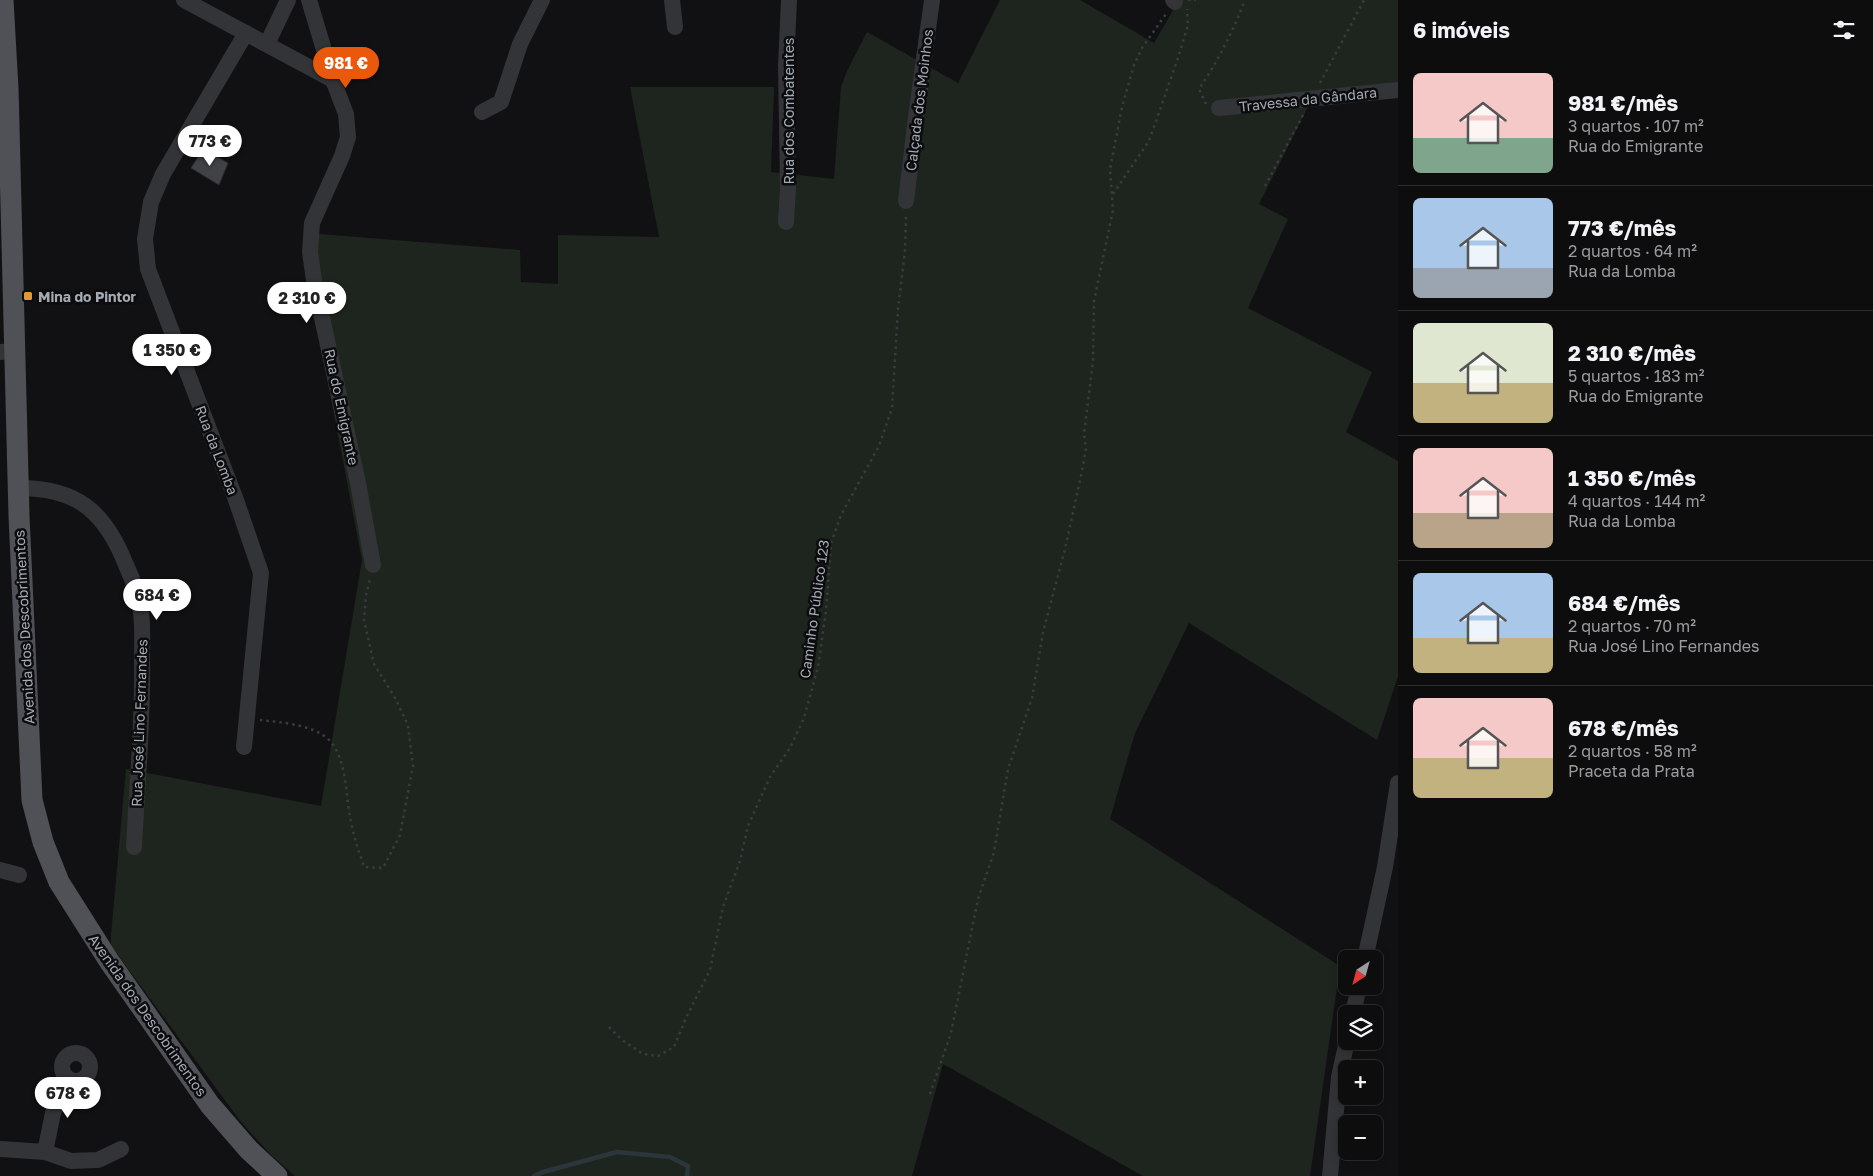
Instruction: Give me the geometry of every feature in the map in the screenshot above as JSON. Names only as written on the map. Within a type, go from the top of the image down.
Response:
[{"type":"main road","name":"Avenida dos Descobrimentos","points":[[3,0],[8,88],[8,352],[19,488],[32,800],[46,850],[59,882],[108,961],[210,1104],[248,1150],[278,1176]]},
{"type":"street","points":[[184,0],[333,80]]},
{"type":"street","points":[[267,44],[288,0]]},
{"type":"street","name":"Rua do Emigrante","points":[[309,0],[333,80],[346,114],[348,137],[342,156],[312,223],[310,252],[314,281],[358,483],[373,566]]},
{"type":"street","points":[[482,112],[500,102],[520,44],[542,0]]},
{"type":"street","points":[[672,0],[674,28]]},
{"type":"street","name":"Rua dos Combatentes","points":[[786,222],[788,188],[786,66],[789,0]]},
{"type":"street","name":"Calçada dos Moinhos","points":[[906,201],[932,0]]},
{"type":"street","name":"Rua da Lomba","points":[[244,747],[261,573],[236,500],[148,269],[145,239],[151,202],[163,174],[246,33]]},
{"type":"street","name":"Travessa da Gândara","points":[[1219,108],[1398,90]]},
{"type":"street","name":"Rua José Lino Fernandes","points":[[19,488],[40,488],[76,499],[100,517],[117,543],[135,586],[141,613],[142,699],[134,848]]},
{"type":"street","points":[[1367,950],[1385,867],[1398,783]]},
{"type":"street","points":[[0,870],[19,875]]},
{"type":"street","points":[[1330,1176],[1339,1077],[1345,1050]]},
{"type":"street","points":[[45,1152],[54,1113],[67,1078]]},
{"type":"street","points":[[0,1149],[45,1152],[71,1161],[98,1160],[121,1149]]},
{"type":"path","points":[[1219,108],[1206,105],[1199,89],[1218,59],[1244,0]]},
{"type":"path","points":[[1112,195],[1149,141],[1177,61],[1188,26],[1178,1]]},
{"type":"path","points":[[930,1094],[951,1033],[978,899],[994,852],[1008,769],[1032,698],[1043,632],[1065,549],[1082,471],[1086,449],[1084,434],[1093,361],[1094,301],[1113,210],[1110,169],[1122,107],[1134,65],[1142,48],[1178,1]]},
{"type":"path","name":"Caminho Público 123","points":[[609,1027],[622,1040],[643,1054],[658,1056],[674,1047],[710,970],[723,907],[740,861],[748,826],[770,777],[790,748],[804,718],[818,667],[826,611],[831,543],[841,515],[879,446],[892,408],[898,309],[905,251],[906,201]]},
{"type":"path","points":[[246,718],[285,722],[312,730],[329,740],[340,759],[350,821],[356,846],[364,867],[383,868],[400,835],[413,766],[408,725],[394,696],[374,664],[364,620],[366,595],[373,566]]},
{"type":"shaded area","points":[[1000,0],[1080,0],[1154,43],[1179,0],[1398,0],[1398,83],[1313,97],[1259,204],[1288,219],[1248,308],[1372,372],[1346,432],[1398,461],[1398,676],[1377,740],[1189,623],[1135,733],[1110,819],[1338,965],[1338,980],[1310,1176],[1143,1176],[943,1064],[912,1176],[295,1176],[272,1156],[241,1122],[115,951],[111,944],[111,935],[126,769],[321,806],[362,560],[309,284],[307,233],[520,250],[521,282],[558,284],[558,235],[659,237],[630,87],[774,87],[771,172],[834,179],[841,87],[867,32],[958,83]]},
{"type":"building","points":[[203,149],[228,163],[219,185],[191,168]]},
{"type":"waterway","points":[[534,1176],[617,1152],[670,1157],[688,1166],[687,1176]]},
{"type":"place","name":"Mina do Pintor","points":[[28,296]]}]
